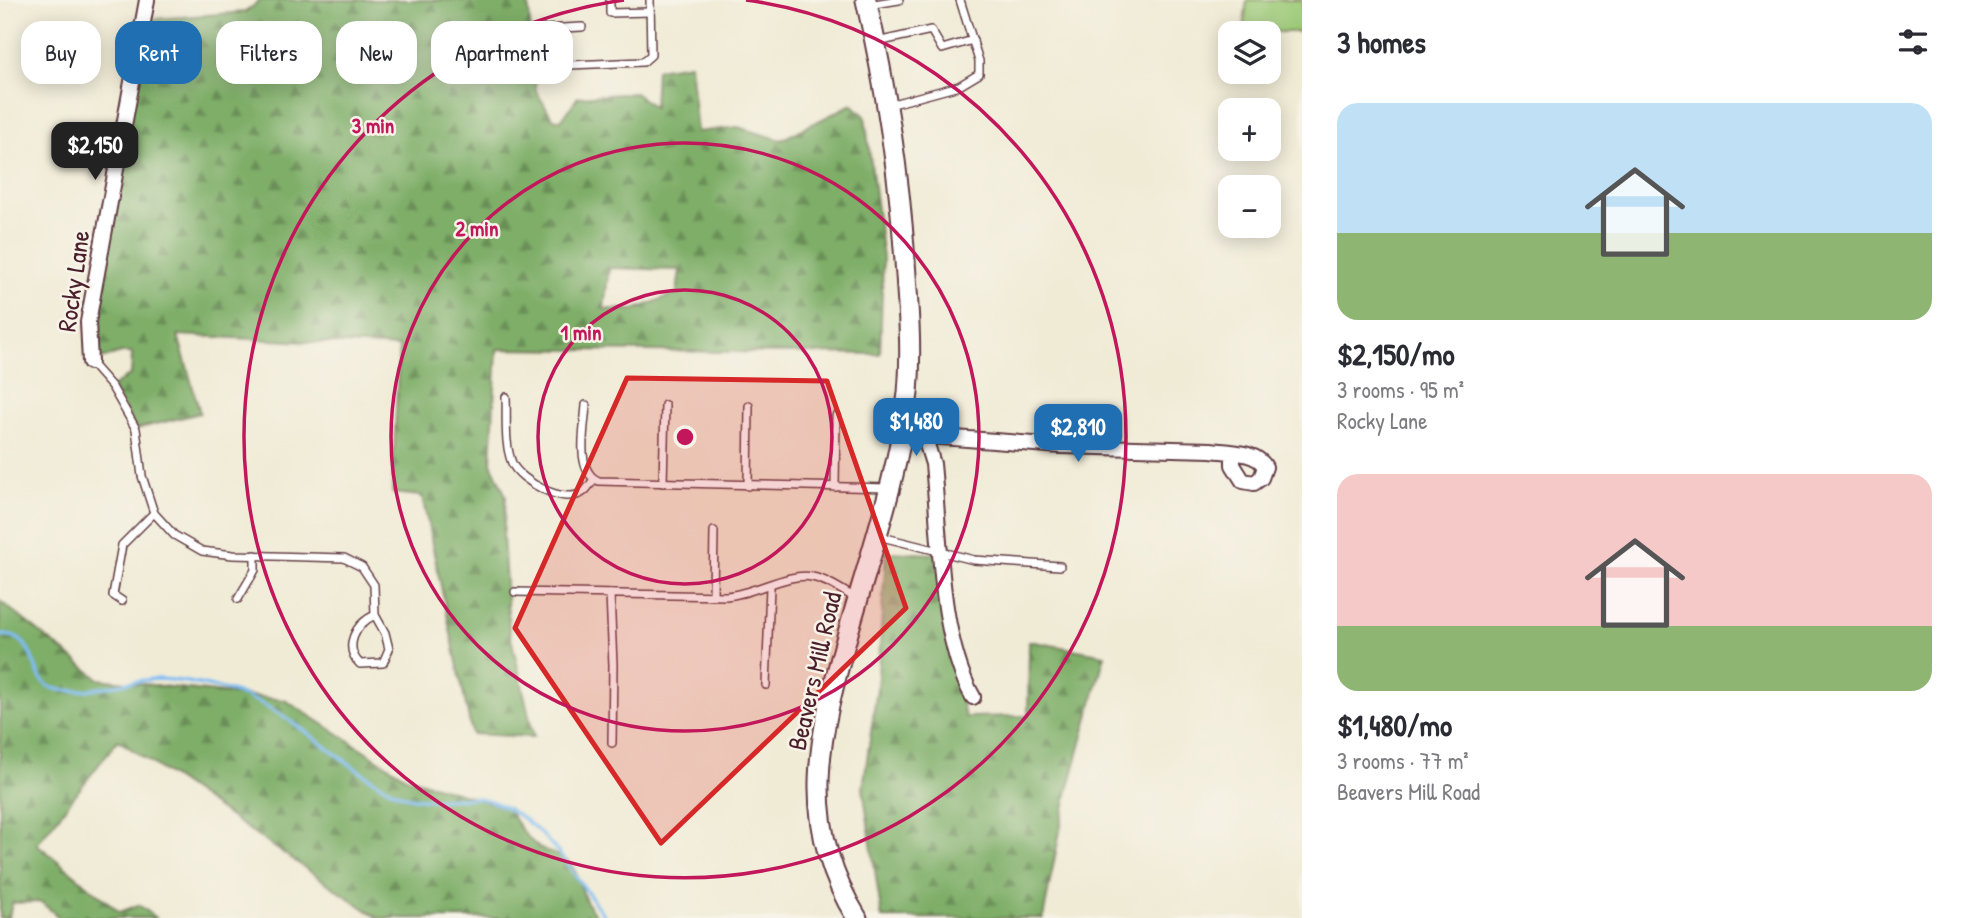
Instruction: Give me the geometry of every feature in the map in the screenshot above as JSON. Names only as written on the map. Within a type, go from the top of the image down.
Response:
[{"type":"street","name":"Rocky Lane","points":[[90,362],[88,322],[147,0]]},
{"type":"street","name":"Beavers Mill Road","points":[[857,918],[830,858],[817,789],[821,734],[901,434],[911,338],[903,224],[889,105],[867,3]]},
{"type":"street","points":[[901,434],[941,439],[1233,453]]},
{"type":"street","points":[[925,438],[933,464],[952,638],[960,670],[973,697]]},
{"type":"lane","points":[[610,0],[610,13],[650,12]]},
{"type":"lane","points":[[582,27],[544,29],[545,66],[643,62],[651,55],[650,0]]},
{"type":"lane","points":[[867,3],[899,0]]},
{"type":"lane","points":[[889,105],[959,86],[979,74],[979,61],[960,0]]},
{"type":"lane","points":[[876,42],[931,30],[942,49],[973,40]]},
{"type":"lane","points":[[90,362],[112,387],[136,429],[142,476],[154,513],[174,534],[202,551],[344,558],[362,567],[374,585],[375,615],[385,633],[388,649],[383,663],[360,664],[352,656],[351,646],[364,620],[375,615]]},
{"type":"lane","points":[[506,397],[507,447],[513,466],[531,481],[551,492],[569,496],[583,493],[594,479]]},
{"type":"lane","points":[[586,405],[584,464],[594,479]]},
{"type":"lane","points":[[663,483],[665,405]]},
{"type":"lane","points":[[748,485],[749,405]]},
{"type":"lane","points":[[835,487],[836,416]]},
{"type":"lane","points":[[594,479],[888,488]]},
{"type":"lane","points":[[122,601],[113,595],[122,545],[154,513]]},
{"type":"lane","points":[[713,596],[714,531]]},
{"type":"lane","points":[[876,535],[974,560],[1060,566]]},
{"type":"lane","points":[[238,599],[255,570],[255,555]]},
{"type":"lane","points":[[515,592],[740,595],[783,580],[810,576],[821,579],[857,599]]},
{"type":"lane","points":[[766,685],[769,587]]},
{"type":"lane","points":[[610,594],[614,665],[612,743]]},
{"type":"highlighted area","points":[[627,378],[827,381],[906,608],[661,843],[515,628]]},
{"type":"green space","points":[[261,0],[528,0],[530,21],[431,21],[431,84],[535,84],[536,91],[553,119],[561,120],[578,97],[635,93],[654,107],[656,69],[690,64],[697,132],[738,127],[781,140],[852,104],[865,116],[883,258],[880,354],[497,349],[491,463],[506,496],[503,537],[509,629],[534,737],[472,734],[422,496],[392,493],[399,347],[178,335],[200,413],[136,429],[112,387],[131,374],[132,353],[90,362],[88,342],[133,84],[202,84],[202,21],[144,20],[245,12]],"holes":[[[609,268],[680,270],[677,293],[634,310],[604,309]]]},
{"type":"green space","points":[[1247,0],[1302,0],[1302,32],[1281,32],[1281,21],[1244,21]]},
{"type":"green space","points":[[886,552],[937,554],[943,610],[965,717],[1028,716],[1029,641],[1105,655],[1067,794],[1043,918],[882,918],[863,788],[877,689]]},
{"type":"green space","points":[[0,601],[99,679],[285,700],[406,777],[508,808],[533,843],[571,865],[588,904],[599,918],[378,918],[118,740],[37,844],[120,912],[139,905],[156,918],[60,918],[41,902],[12,903],[9,918],[0,918]]},
{"type":"waterway","points":[[0,635],[13,636],[22,642],[40,678],[56,689],[95,689],[160,679],[218,688],[243,695],[267,707],[354,768],[400,794],[427,799],[480,799],[503,806],[542,834],[606,918]]}]
